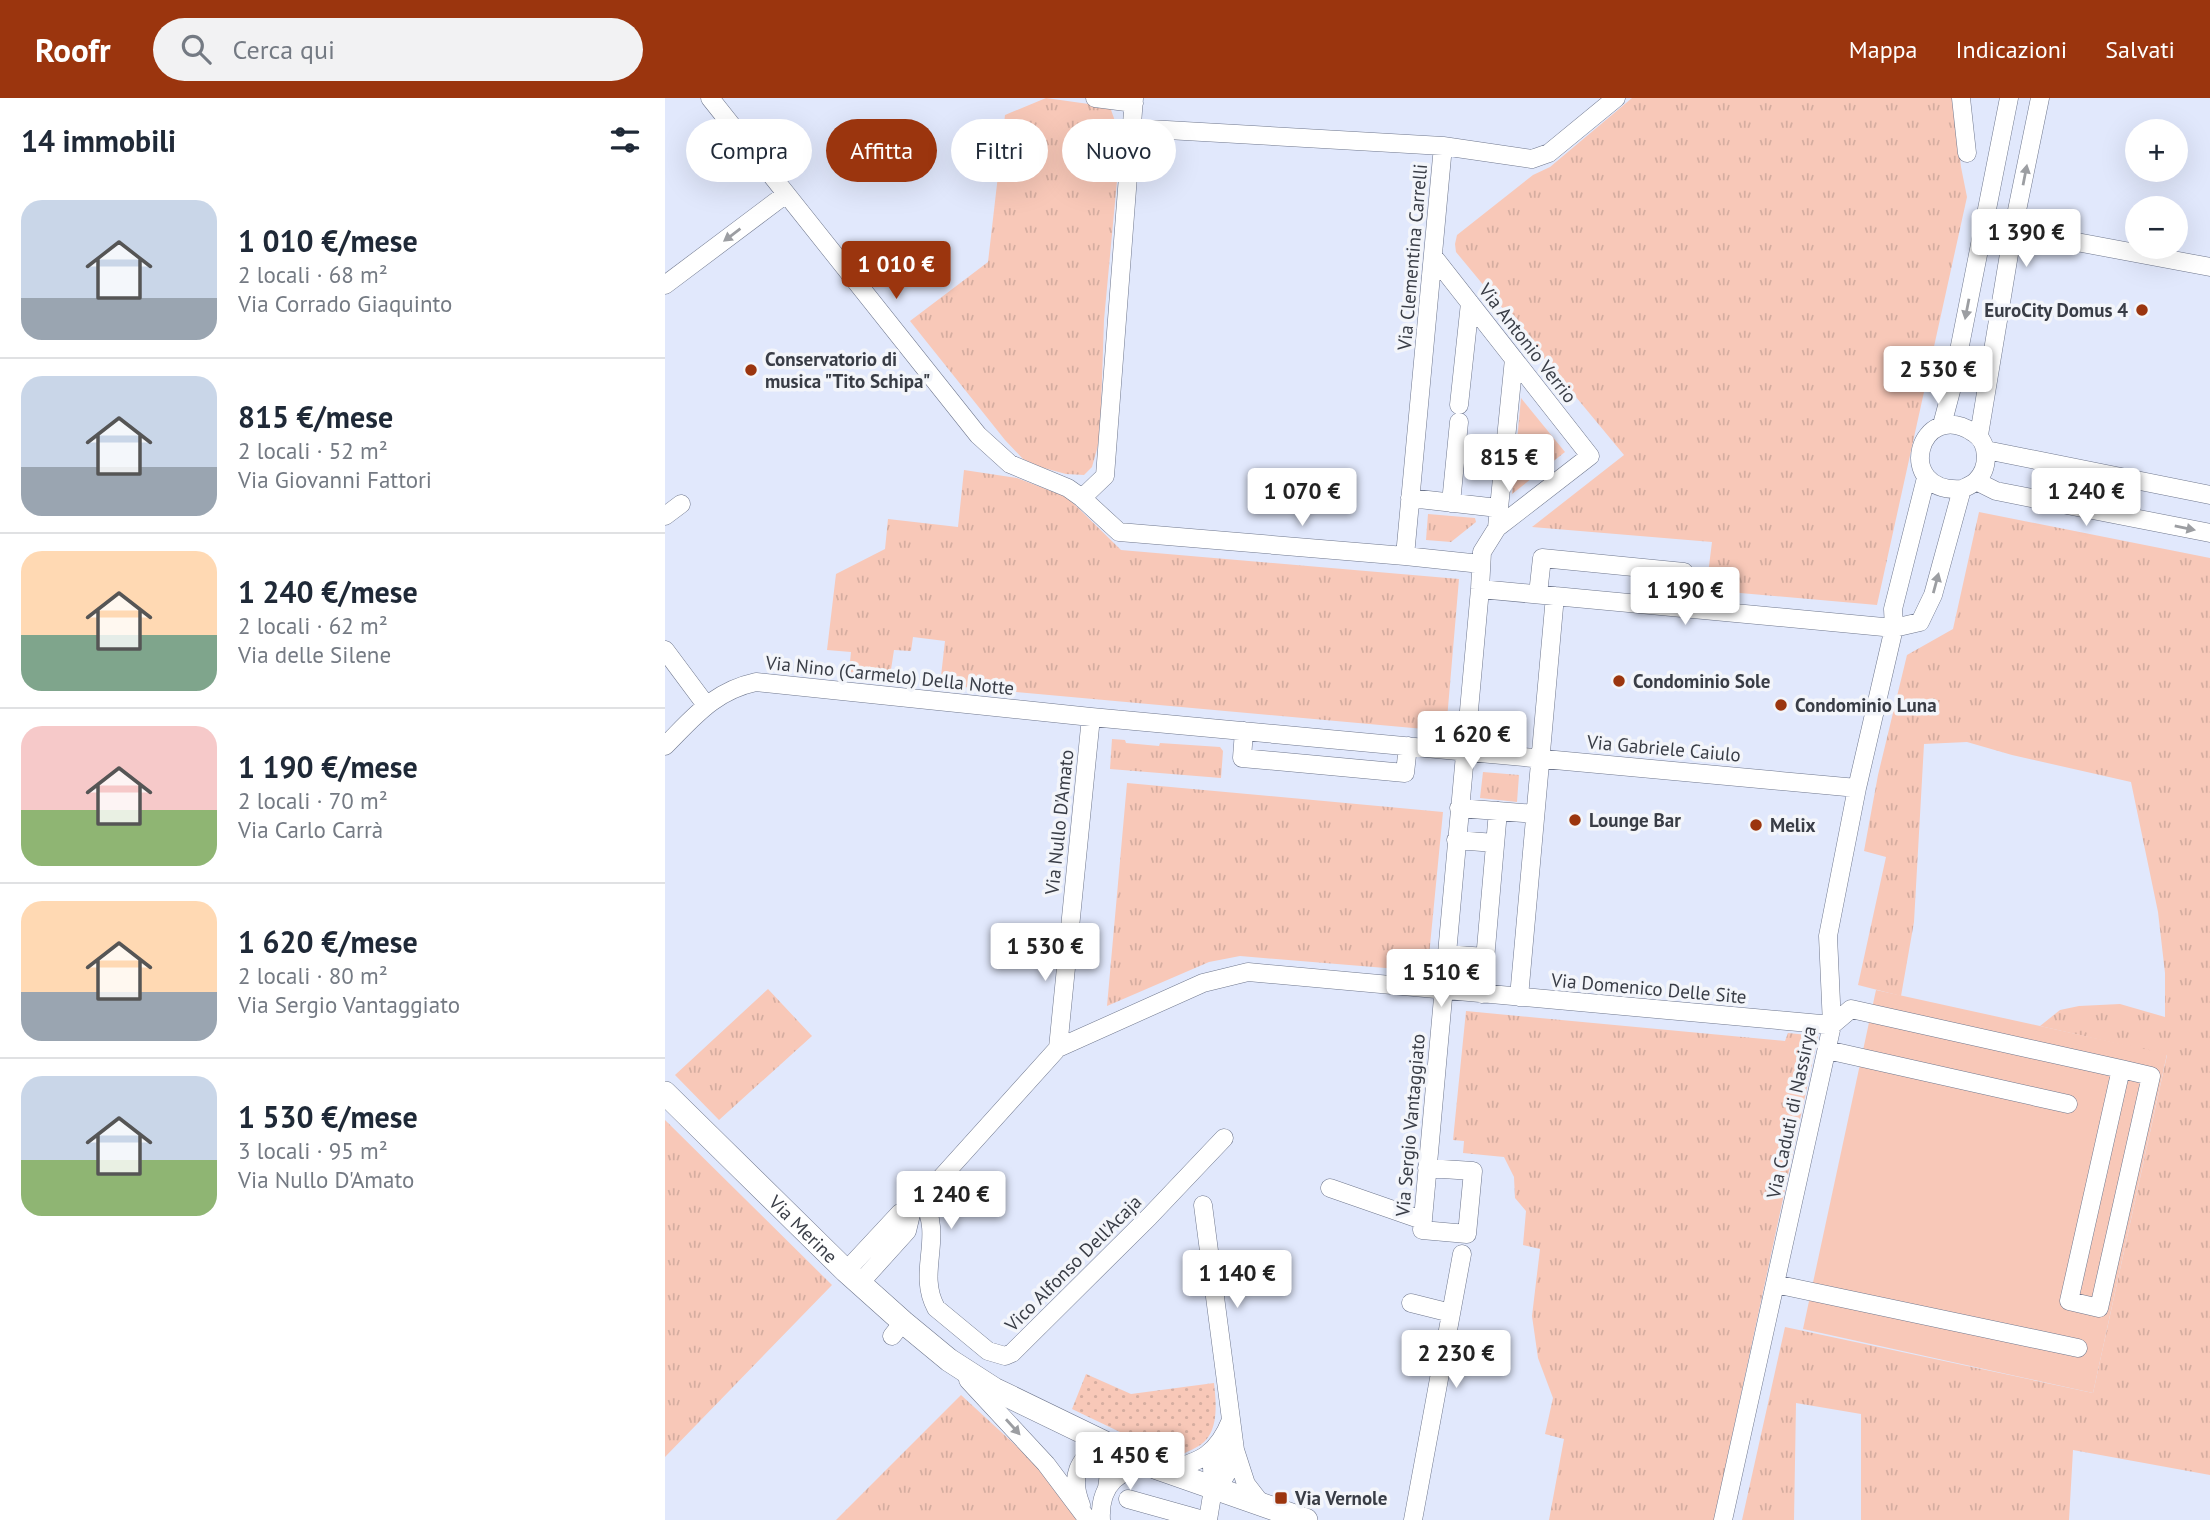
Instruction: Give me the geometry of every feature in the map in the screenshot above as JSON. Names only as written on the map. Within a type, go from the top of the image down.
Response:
[{"type":"main road","name":"Via Merine","points":[[665,1093],[853,1277],[898,1329],[949,1360]]},
{"type":"main road","points":[[949,1360],[994,1389],[1162,1469],[1305,1520]]},
{"type":"street","points":[[710,98],[978,435],[1010,464],[1068,488],[1119,532],[1481,564],[1482,552],[1497,528],[1514,359]]},
{"type":"street","points":[[1095,98],[1134,101],[1133,119]]},
{"type":"street","points":[[1443,146],[1532,159],[1549,153],[1616,98]]},
{"type":"street","points":[[1961,98],[1967,153]]},
{"type":"street","name":"Via Caduti di Nassirya","points":[[1723,1520],[1832,1025],[1828,936],[1857,788],[1894,628],[1893,609],[1926,478],[1919,458],[1925,438],[1942,425],[1951,391],[2009,98]]},
{"type":"street","points":[[1480,589],[1894,628],[1920,622],[1933,595],[1969,485],[1985,467],[1982,443],[2013,230],[2040,98]]},
{"type":"street","name":"Via Clementina Carrelli","points":[[1176,131],[1443,146],[1405,556]]},
{"type":"street","points":[[1082,498],[1105,476],[1128,182]]},
{"type":"street","points":[[665,285],[786,194]]},
{"type":"street","points":[[2013,230],[2210,267]]},
{"type":"street","name":"Via Antonio Verrio","points":[[1433,256],[1590,456],[1497,528]]},
{"type":"street","points":[[1451,503],[1470,303]]},
{"type":"street","points":[[1942,425],[1962,425],[1982,443],[2210,495]]},
{"type":"street","points":[[1926,478],[1936,486],[1949,490],[1969,485],[2210,533]]},
{"type":"street","points":[[1410,498],[1498,508]]},
{"type":"street","points":[[665,516],[681,504]]},
{"type":"street","points":[[1519,997],[1540,758],[1547,595],[1542,558],[1685,572],[1681,607]]},
{"type":"street","name":"Via Sergio Vantaggiato","points":[[1422,1225],[1481,564]]},
{"type":"street","points":[[665,650],[706,705]]},
{"type":"street","name":"Via Nino (Carmelo) Della Notte","points":[[665,746],[706,705],[737,686],[756,682],[1091,717]]},
{"type":"street","name":"Via Gabriele Caiulo","points":[[1091,717],[1857,788]]},
{"type":"street","name":"Via Nullo D'Amato","points":[[1058,1048],[1091,717]]},
{"type":"street","points":[[1244,731],[1242,758],[1405,773],[1408,746]]},
{"type":"street","points":[[1459,808],[1535,814]]},
{"type":"street","points":[[1482,993],[1498,811]]},
{"type":"street","points":[[1456,840],[1495,843]]},
{"type":"street","points":[[1445,954],[1485,957]]},
{"type":"street","name":"Via Domenico Delle Site","points":[[1058,1048],[1203,983],[1248,972],[1832,1025]]},
{"type":"street","points":[[1832,1025],[1851,1009],[2121,1069],[2151,1076],[2099,1308],[2069,1301],[2121,1069]]},
{"type":"street","points":[[853,1277],[907,1231],[917,1205],[1058,1048]]},
{"type":"street","points":[[1826,1050],[2068,1104]]},
{"type":"street","name":"Vico Alfonso Dell'Acaja","points":[[917,1205],[930,1212],[932,1222],[928,1288],[936,1308],[988,1350],[1005,1356],[1012,1353],[1224,1139]]},
{"type":"street","points":[[1330,1188],[1422,1225],[1467,1234],[1473,1171],[1427,1168]]},
{"type":"street","points":[[853,1277],[900,1213],[917,1205]]},
{"type":"street","points":[[1128,1499],[1205,1520],[1213,1489],[1212,1467],[1227,1447],[1231,1420],[1203,1205]]},
{"type":"street","name":"Vico Alfonso Dell'Acaja","points":[[907,1231],[916,1240],[928,1272]]},
{"type":"street","points":[[1413,1520],[1462,1254]]},
{"type":"street","points":[[1775,1284],[2078,1348]]},
{"type":"street","points":[[1411,1303],[1451,1313]]},
{"type":"street","points":[[949,1360],[1046,1464],[1092,1519]]},
{"type":"street","points":[[1101,1441],[1107,1452],[1109,1474],[1107,1488],[1092,1519],[1079,1499],[1077,1468],[1101,1441]]},
{"type":"street","points":[[1107,1488],[1118,1476],[1130,1470],[1140,1467],[1162,1469],[1197,1461],[1227,1447]]},
{"type":"street","points":[[1227,1447],[1246,1484],[1263,1506]]},
{"type":"green space","points":[[1046,98],[1110,107],[1114,119],[1062,119],[1062,182],[1117,182],[1104,320],[1100,438],[1092,467],[1084,475],[1066,474],[1023,459],[910,321],[988,262],[997,182],[1048,182],[1048,119],[1005,119],[1005,115]]},
{"type":"green space","points":[[1632,98],[1953,98],[1967,197],[1877,605],[1706,590],[1712,542],[1532,527],[1624,455],[1456,252],[1457,235],[1533,175],[1550,167]]},
{"type":"green space","points":[[1521,398],[1565,452],[1512,494]]},
{"type":"green space","points":[[964,470],[1017,478],[1067,497],[1121,550],[1459,579],[1446,731],[940,685],[945,641],[913,637],[911,651],[894,650],[890,676],[849,672],[851,652],[827,650],[836,574],[885,549],[888,519],[958,527]]},
{"type":"green space","points":[[1979,512],[2210,558],[2210,1475],[2073,1450],[2069,1520],[1861,1520],[1861,1414],[1796,1403],[1794,1520],[1742,1520],[1785,1327],[2093,1393],[2167,1055],[2040,1026],[2060,1010],[2079,1006],[2120,1004],[2165,1017],[2165,973],[2158,912],[2131,782],[1967,742],[1924,744],[1914,922],[1901,996],[1858,985],[1886,857],[1864,851],[1878,775],[1907,655],[1953,629]]},
{"type":"green space","points":[[1428,514],[1475,518],[1476,522],[1451,542],[1426,540]]},
{"type":"green space","points":[[1112,739],[1159,746],[1160,743],[1220,747],[1223,751],[1221,778],[1110,769]]},
{"type":"green space","points":[[1483,772],[1519,775],[1517,802],[1480,798]]},
{"type":"green space","points":[[1127,783],[1443,812],[1428,966],[1422,971],[1240,956],[1209,962],[1107,1006]]},
{"type":"green space","points":[[768,989],[812,1036],[719,1120],[675,1075]]},
{"type":"green space","points":[[1876,990],[2167,1054],[2093,1393],[1803,1329]]},
{"type":"green space","points":[[1466,1011],[1785,1041],[1788,1033],[1818,1036],[1714,1520],[1549,1520],[1564,1439],[1545,1434],[1553,1398],[1538,1358],[1532,1316],[1540,1249],[1523,1245],[1526,1211],[1515,1198],[1514,1177],[1504,1157],[1463,1153],[1464,1141],[1453,1140]]},
{"type":"green space","points":[[665,1120],[832,1285],[665,1457]]},
{"type":"green space","points":[[1086,1374],[1131,1394],[1214,1383],[1215,1414],[1209,1436],[1202,1444],[1180,1456],[1143,1443],[1072,1409]]},
{"type":"green space","points":[[961,1395],[1036,1464],[1081,1520],[836,1520]]},
{"type":"place","name":"EuroCity Domus 4","points":[[2142,310]]},
{"type":"place","name":"Conservatorio di musica \"Tito Schipa\"","points":[[751,370]]},
{"type":"place","name":"Condominio Sole","points":[[1619,681]]},
{"type":"place","name":"Condominio Luna","points":[[1781,705]]},
{"type":"place","name":"Lounge Bar","points":[[1575,820]]},
{"type":"place","name":"Melix","points":[[1756,825]]},
{"type":"place","name":"Via Vernole","points":[[1281,1498]]}]
